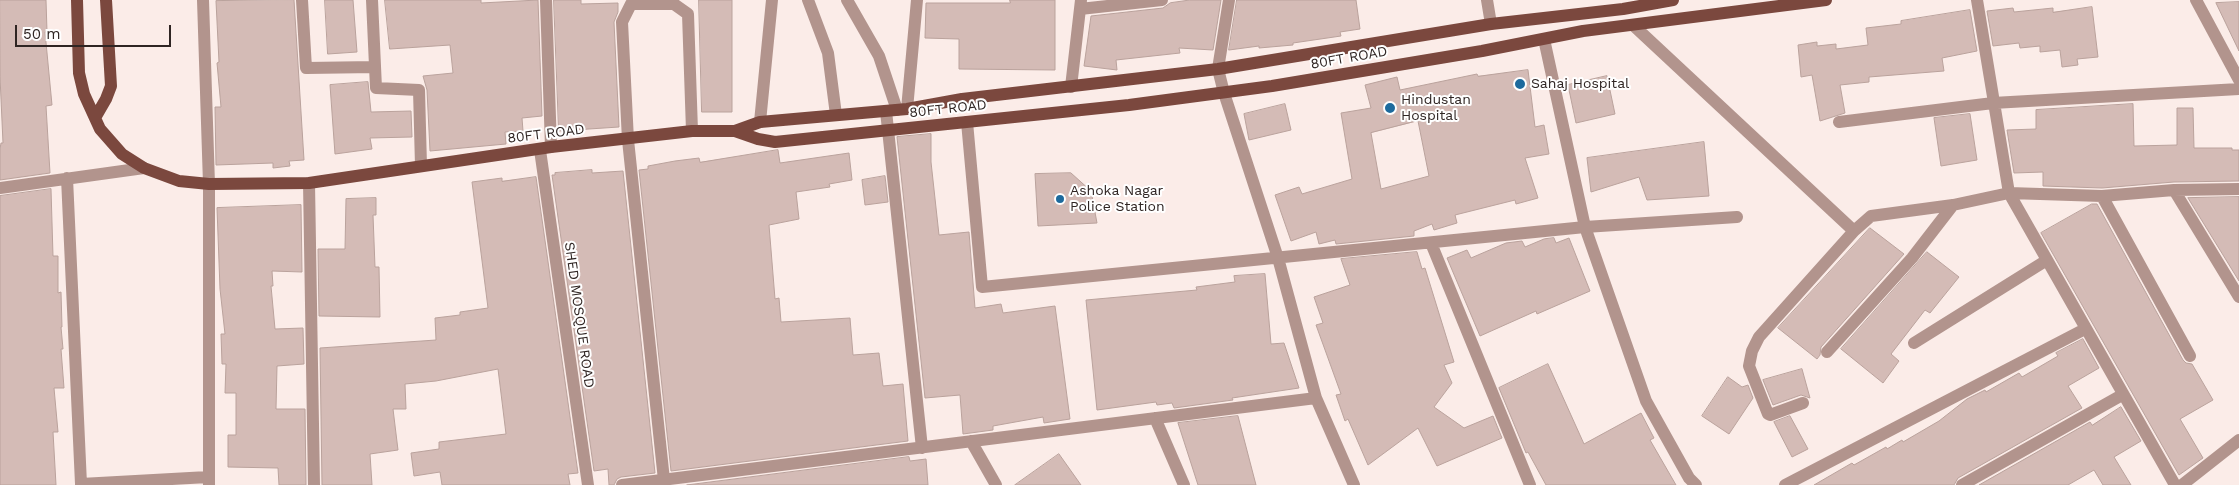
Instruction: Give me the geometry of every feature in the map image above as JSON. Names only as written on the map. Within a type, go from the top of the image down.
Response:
[{"type":"main road","name":"80FT ROAD","points":[[77,0],[79,73],[84,94],[100,129],[122,154],[144,168],[179,180],[209,184],[309,182],[546,148],[628,140],[692,131],[735,131],[774,142],[1128,105],[1300,82],[1583,31],[1826,0]]},
{"type":"main road","points":[[95,118],[106,100],[111,86],[106,0]]},
{"type":"main road","points":[[735,131],[760,122],[897,110],[962,99],[1218,69],[1491,24],[1603,12],[1673,0]]},
{"type":"street","points":[[67,178],[81,484],[209,481],[209,184],[203,0]]},
{"type":"street","points":[[302,0],[306,68],[375,67]]},
{"type":"street","points":[[372,0],[376,88],[419,90],[421,166]]},
{"type":"street","name":"SHED MOSQUE ROAD","points":[[546,0],[546,148],[588,485]]},
{"type":"street","points":[[760,122],[772,0]]},
{"type":"street","points":[[808,0],[828,53],[836,115]]},
{"type":"street","points":[[847,0],[879,56],[897,110]]},
{"type":"street","points":[[917,0],[897,110],[888,130],[922,448]]},
{"type":"street","points":[[1071,87],[1080,4],[1162,0]]},
{"type":"street","points":[[1229,0],[1218,69],[1224,93],[1278,258],[1316,398],[1354,485]]},
{"type":"street","points":[[1487,0],[1491,24]]},
{"type":"street","points":[[1977,0],[2009,193],[2122,395],[2175,485]]},
{"type":"street","points":[[2196,0],[2239,80]]},
{"type":"street","points":[[664,480],[628,140],[622,22],[632,4],[674,4],[688,14],[692,131]]},
{"type":"street","points":[[1633,25],[1854,232]]},
{"type":"street","points":[[1544,39],[1585,227],[1646,401],[1689,478],[1696,485]]},
{"type":"street","points":[[1839,122],[1993,103],[2239,89]]},
{"type":"street","points":[[967,122],[982,287],[1585,227],[1737,217]]},
{"type":"street","points":[[0,188],[144,168]]},
{"type":"street","points":[[309,182],[314,485]]},
{"type":"street","points":[[1803,403],[1768,414],[1749,366],[1752,351],[1759,337],[1870,216],[1953,206],[2009,193],[2102,196],[2174,190],[2239,189]]},
{"type":"street","points":[[2174,190],[2239,297]]},
{"type":"street","points":[[2102,196],[2190,356]]},
{"type":"street","points":[[1827,352],[1912,258],[1953,206]]},
{"type":"street","points":[[1431,243],[1530,485]]},
{"type":"street","points":[[1914,343],[2047,260]]},
{"type":"street","points":[[1786,485],[2085,329]]},
{"type":"street","points":[[1962,485],[2122,395]]},
{"type":"street","points":[[622,485],[1316,398]]},
{"type":"street","points":[[1155,418],[1184,485]]},
{"type":"street","points":[[2182,485],[2239,440]]},
{"type":"street","points":[[971,441],[996,485]]},
{"type":"building","points":[[0,0],[46,0],[47,32],[45,32],[52,105],[46,106],[50,173],[0,180],[0,149],[1,143],[3,143],[0,77]]},
{"type":"building","points":[[294,0],[304,160],[289,161],[290,166],[273,168],[273,163],[216,165],[215,107],[221,107],[217,63],[219,62],[216,1]]},
{"type":"building","points":[[325,0],[353,0],[357,52],[328,54]]},
{"type":"building","points":[[385,0],[481,0],[481,3],[538,0],[542,116],[522,118],[523,131],[505,132],[506,144],[430,151],[427,90],[423,76],[453,73],[450,45],[390,49]]},
{"type":"building","points":[[554,0],[581,0],[581,4],[618,3],[618,12],[614,22],[619,127],[559,131]]},
{"type":"building","points":[[699,0],[732,0],[732,112],[702,112]]},
{"type":"building","points":[[1010,0],[1055,0],[1055,70],[959,69],[959,39],[925,38],[926,3],[1010,3]]},
{"type":"building","points":[[1190,0],[1221,0],[1213,50],[1179,48],[1180,53],[1116,60],[1117,70],[1084,66],[1091,16],[1163,8],[1170,3]]},
{"type":"building","points":[[1237,0],[1356,0],[1360,29],[1340,32],[1341,36],[1293,43],[1293,45],[1259,48],[1259,46],[1229,50]]},
{"type":"building","points":[[2239,2],[2239,51],[2216,3]]},
{"type":"building","points":[[2092,7],[2098,57],[2077,59],[2078,65],[2062,67],[2060,50],[2040,52],[2040,46],[2020,48],[2019,43],[1993,46],[1987,11],[2013,8],[2014,12],[2053,8],[2053,12]]},
{"type":"building","points":[[1970,10],[1977,51],[1942,58],[1944,71],[1869,77],[1869,82],[1840,85],[1845,113],[1820,121],[1812,75],[1801,77],[1798,45],[1817,42],[1817,46],[1836,44],[1836,49],[1868,45],[1866,28],[1901,24],[1901,21]]},
{"type":"building","points":[[1528,70],[1535,127],[1544,125],[1549,154],[1525,158],[1538,198],[1516,204],[1515,200],[1455,215],[1457,223],[1434,230],[1432,224],[1414,231],[1414,236],[1336,244],[1335,240],[1319,244],[1316,232],[1291,241],[1275,195],[1299,187],[1302,194],[1352,179],[1341,113],[1371,108],[1365,85],[1397,77],[1400,90],[1477,74],[1478,76]],"holes":[[[1418,121],[1429,176],[1381,189],[1371,133]]]},
{"type":"building","points":[[1607,76],[1615,114],[1576,123],[1568,85]]},
{"type":"building","points":[[368,82],[371,112],[411,111],[412,137],[370,138],[372,149],[335,154],[330,85]]},
{"type":"building","points":[[1285,104],[1291,130],[1249,140],[1244,114]]},
{"type":"building","points":[[2133,104],[2134,146],[2177,145],[2177,108],[2193,108],[2194,148],[2232,148],[2232,150],[2239,150],[2239,181],[2174,182],[2102,188],[2043,186],[2043,172],[2014,173],[2007,130],[2036,129],[2036,110]]},
{"type":"building","points":[[1970,114],[1977,160],[1941,166],[1934,118]]},
{"type":"building","points":[[931,134],[931,162],[939,235],[969,232],[975,308],[1001,304],[1003,313],[1055,306],[1070,419],[1044,423],[1043,417],[993,426],[993,430],[963,434],[960,395],[925,398],[897,137]]},
{"type":"building","points":[[1704,142],[1709,196],[1647,200],[1639,177],[1591,192],[1587,158]]},
{"type":"building","points":[[778,150],[780,163],[849,153],[852,180],[829,184],[830,187],[796,192],[799,219],[769,225],[775,299],[779,298],[781,322],[850,318],[853,355],[879,353],[883,386],[903,384],[908,441],[671,471],[639,170],[648,169],[648,166],[675,161],[699,158],[700,162]]},
{"type":"building","points":[[592,170],[592,173],[623,171],[655,473],[621,477],[617,479],[614,485],[609,485],[608,469],[594,471],[552,175],[555,175],[555,173]]},
{"type":"building","points":[[1071,173],[1091,191],[1097,223],[1038,226],[1035,174]]},
{"type":"building","points":[[885,176],[888,202],[865,205],[862,180]]},
{"type":"building","points":[[536,177],[578,473],[568,474],[570,485],[442,485],[440,472],[414,476],[411,453],[439,449],[439,442],[506,434],[498,369],[436,381],[405,384],[406,409],[393,409],[398,450],[370,454],[372,485],[322,485],[320,348],[436,340],[435,318],[460,315],[460,312],[488,308],[472,182],[502,178],[502,181]]},
{"type":"building","points":[[51,189],[53,256],[58,256],[58,293],[61,292],[63,349],[61,349],[64,388],[54,388],[58,432],[53,432],[56,485],[0,485],[0,196]]},
{"type":"building","points":[[2239,197],[2239,281],[2188,198]]},
{"type":"building","points":[[376,198],[376,215],[373,215],[375,267],[379,267],[380,317],[319,316],[318,249],[345,249],[346,199]]},
{"type":"building","points":[[2092,204],[2097,204],[2183,360],[2186,363],[2192,364],[2213,400],[2180,419],[2203,458],[2179,475],[2041,233]]},
{"type":"building","points":[[301,205],[302,272],[272,271],[273,286],[271,286],[275,329],[303,328],[304,364],[277,366],[276,409],[305,409],[306,485],[279,485],[278,468],[228,467],[228,435],[236,435],[236,393],[225,393],[226,364],[222,364],[221,334],[225,334],[220,289],[217,208]]},
{"type":"building","points":[[1870,228],[1904,254],[1821,347],[1820,355],[1817,359],[1778,328]]},
{"type":"building","points":[[1554,238],[1556,243],[1569,238],[1590,291],[1537,314],[1536,311],[1480,336],[1447,258],[1467,250],[1471,258],[1506,243],[1522,241],[1525,247],[1544,239]]},
{"type":"building","points":[[1417,252],[1422,269],[1425,268],[1454,362],[1444,365],[1452,383],[1434,407],[1464,428],[1493,416],[1502,438],[1437,466],[1418,428],[1368,465],[1348,419],[1345,421],[1336,395],[1341,394],[1316,325],[1323,323],[1314,297],[1350,285],[1341,259]]},
{"type":"building","points":[[1927,252],[1959,277],[1930,313],[1925,310],[1891,354],[1899,361],[1883,383],[1841,349]]},
{"type":"building","points":[[1265,274],[1271,344],[1284,343],[1299,388],[1174,408],[1172,403],[1157,405],[1156,402],[1097,410],[1086,300],[1197,290],[1196,287],[1235,282],[1234,276]]},
{"type":"building","points":[[2083,339],[2099,368],[2068,386],[2082,408],[1958,478],[1954,485],[1814,485],[1852,463],[1854,465],[1886,447],[1887,449],[1902,440],[1903,442],[1939,421],[1967,399],[1985,390],[1986,392],[2019,373],[2022,377],[2058,356],[2056,353]]},
{"type":"building","points":[[1548,364],[1584,444],[1641,413],[1654,438],[1650,440],[1676,485],[1546,485],[1528,452],[1526,453],[1499,388]]},
{"type":"building","points":[[1802,369],[1810,398],[1801,395],[1773,405],[1763,380]]},
{"type":"building","points":[[1728,377],[1742,387],[1748,385],[1753,398],[1729,434],[1702,416]]},
{"type":"building","points":[[2121,407],[2141,441],[2114,457],[2131,485],[2103,485],[2094,470],[2068,485],[1979,485],[2090,422],[2092,425]]},
{"type":"building","points":[[1238,416],[1256,485],[1198,485],[1178,423]]},
{"type":"building","points":[[1790,416],[1808,449],[1792,457],[1774,422]]},
{"type":"building","points":[[1059,454],[1081,485],[1015,485]]},
{"type":"building","points":[[909,457],[910,461],[926,459],[928,485],[687,485]]},
{"type":"place","name":"Sahaj Hospital","points":[[1520,84]]},
{"type":"place","name":"Hindustan Hospital","points":[[1390,108]]},
{"type":"place","name":"Ashoka Nagar Police Station","points":[[1060,199]]}]
